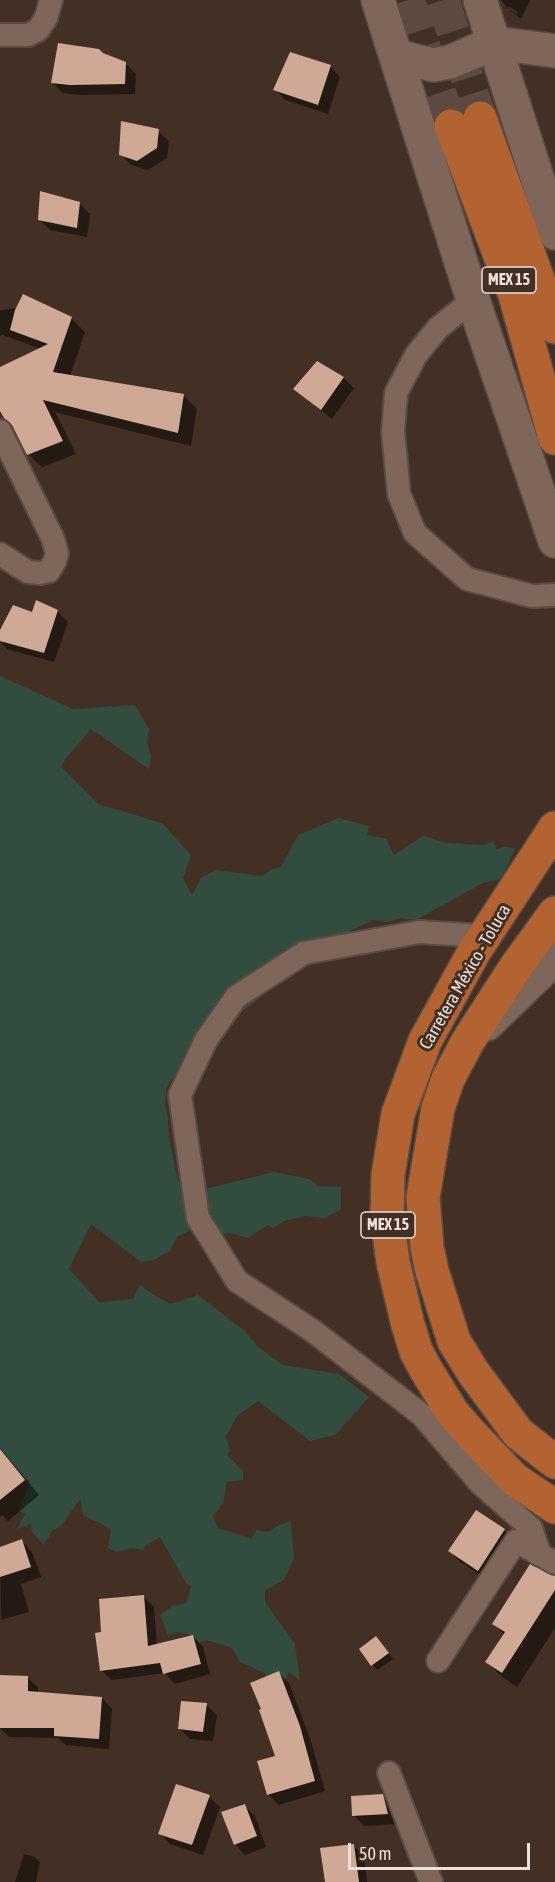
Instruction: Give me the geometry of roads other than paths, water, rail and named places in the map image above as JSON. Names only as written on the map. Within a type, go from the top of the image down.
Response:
[{"type":"main road","name":"MEX 15","points":[[555,327],[465,122],[555,438]]},
{"type":"main road","name":"Carretera México - Toluca","points":[[555,828],[485,936],[425,1041],[398,1114],[388,1175],[387,1218],[393,1262],[406,1315],[416,1351],[425,1368],[452,1412],[472,1435],[514,1479],[555,1507]]},
{"type":"main road","name":"Carretera México - Toluca","points":[[555,914],[515,968],[468,1041],[448,1079],[438,1108],[423,1197],[431,1263],[454,1341],[473,1372],[518,1433],[555,1462]]},
{"type":"street","points":[[0,35],[28,35],[38,30],[46,18],[51,0]]},
{"type":"street","points":[[378,0],[473,300],[555,541]]},
{"type":"street","points":[[480,0],[555,233]]},
{"type":"street","points":[[396,56],[433,65],[450,62],[494,43],[555,51]]},
{"type":"street","points":[[473,300],[438,328],[416,355],[396,393],[393,432],[399,494],[416,532],[466,579],[532,596],[555,595]]},
{"type":"street","points":[[0,431],[53,539],[57,553],[49,571],[40,573],[28,572],[0,554]]},
{"type":"street","points":[[485,936],[419,932],[304,953],[236,997],[206,1040],[180,1095],[198,1218],[237,1281],[313,1331],[422,1414],[481,1484],[531,1527],[548,1559]]},
{"type":"street","points":[[468,1041],[555,958]]},
{"type":"street","points":[[438,1661],[516,1540],[548,1559]]},
{"type":"street","points":[[389,1773],[431,1882]]},
{"type":"tunnel","points":[[408,0],[451,126]]},
{"type":"tunnel","points":[[443,0],[480,118]]}]
